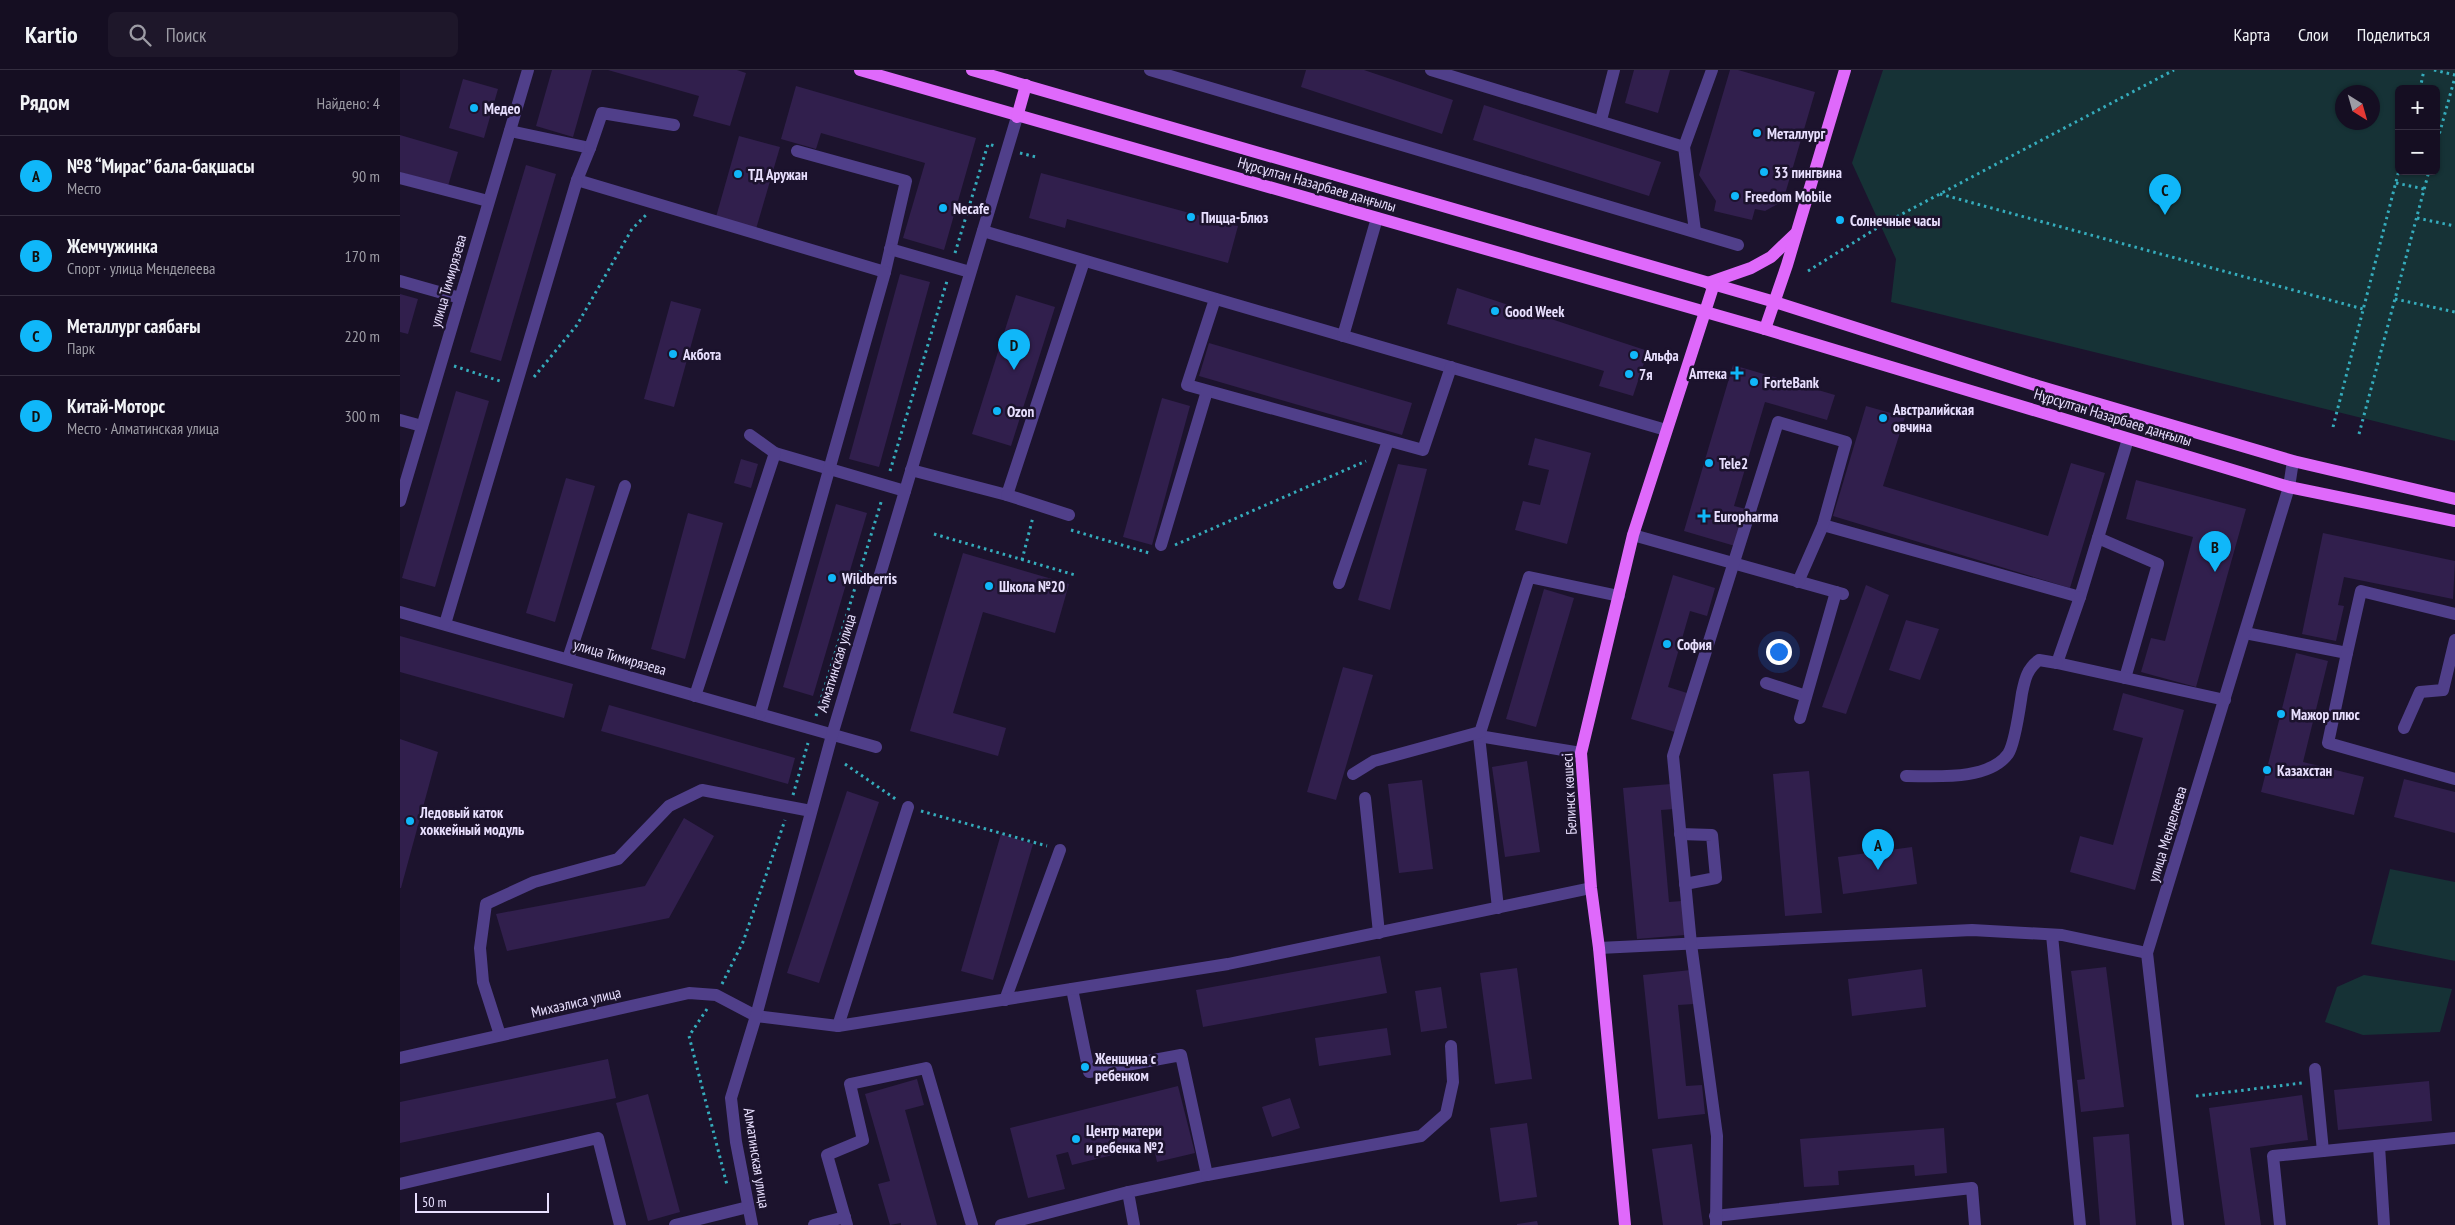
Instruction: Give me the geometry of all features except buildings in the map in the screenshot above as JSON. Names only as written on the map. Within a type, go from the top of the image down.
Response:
[{"type":"main road","name":"Нұрсұлтан Назарбаев даңғылы","points":[[860,70],[1765,329],[2289,487],[2455,521]]},
{"type":"main road","name":"Нұрсұлтан Назарбаев даңғылы","points":[[972,70],[1776,302],[2038,386],[2293,461],[2455,499]]},
{"type":"main road","points":[[1765,329],[1776,302],[1845,70]]},
{"type":"main road","points":[[1017,116],[1026,86]]},
{"type":"main road","points":[[1711,284],[1751,268],[1771,257],[1797,232]]},
{"type":"main road","name":"Белинск көшесі","points":[[1625,1225],[1599,948],[1591,888],[1581,753],[1633,535],[1666,430],[1696,345],[1706,312],[1711,284]]},
{"type":"street","name":"улица Тимирязева","points":[[400,501],[528,70]]},
{"type":"street","points":[[1150,70],[1738,245]]},
{"type":"street","points":[[1431,70],[1601,120],[1684,147]]},
{"type":"street","points":[[1601,120],[1614,70]]},
{"type":"street","points":[[1695,231],[1684,147],[1712,70]]},
{"type":"street","points":[[445,624],[578,180],[602,113],[674,126]]},
{"type":"street","name":"Алматинская улица","points":[[752,1225],[736,1142],[731,1098],[756,1016],[832,734],[1017,116]]},
{"type":"street","points":[[510,131],[590,148]]},
{"type":"street","points":[[760,714],[885,272],[906,182],[797,151]]},
{"type":"street","points":[[400,178],[488,201]]},
{"type":"street","points":[[578,180],[885,272]]},
{"type":"street","points":[[1343,336],[1377,218]]},
{"type":"street","points":[[983,231],[1666,430]]},
{"type":"street","points":[[890,249],[970,272]]},
{"type":"street","points":[[1007,495],[1084,260]]},
{"type":"street","points":[[400,282],[460,298]]},
{"type":"street","points":[[1215,299],[1187,385],[1207,391],[1423,450],[1450,367]]},
{"type":"street","points":[[1163,549],[1207,391]]},
{"type":"street","points":[[400,420],[422,426]]},
{"type":"street","points":[[1798,582],[1823,525],[1846,442],[1778,422],[1673,756],[1691,944],[1717,1136],[1716,1220],[1972,1188],[1975,1225]]},
{"type":"street","points":[[750,435],[775,452],[905,491]]},
{"type":"street","points":[[2057,664],[2080,598],[2128,439]]},
{"type":"street","points":[[1339,583],[1388,441]]},
{"type":"street","points":[[695,696],[775,452]]},
{"type":"street","name":"улица Менделеева","points":[[2178,1225],[2148,953],[2246,633],[2289,487],[2293,461]]},
{"type":"street","points":[[911,470],[1007,495],[1069,516]]},
{"type":"street","points":[[568,659],[625,486]]},
{"type":"street","points":[[1823,525],[2080,598]]},
{"type":"street","points":[[1633,535],[1839,593],[1800,718]]},
{"type":"street","points":[[2098,538],[2158,564],[2125,678]]},
{"type":"street","points":[[1498,908],[1480,734],[1529,577],[1619,596]]},
{"type":"street","points":[[2455,614],[2361,591],[2328,743],[2455,779]]},
{"type":"street","name":"улица Тимирязева","points":[[400,612],[876,747]]},
{"type":"street","points":[[2246,633],[2347,653]]},
{"type":"street","points":[[2404,728],[2420,692],[2443,690],[2455,640]]},
{"type":"street","points":[[1906,776],[1970,775],[1995,764],[2009,753],[2025,680],[2030,667],[2039,660],[2225,700]]},
{"type":"street","points":[[1766,683],[1806,696]]},
{"type":"street","points":[[1353,774],[1374,761],[1480,734],[1581,753]]},
{"type":"street","points":[[500,1035],[483,982],[480,948],[486,904],[534,882],[618,859],[669,806],[702,790],[811,811]]},
{"type":"street","points":[[1365,798],[1379,933]]},
{"type":"street","points":[[838,1026],[908,807]]},
{"type":"street","points":[[1680,834],[1712,835],[1713,844],[1716,878],[1685,884]]},
{"type":"street","points":[[1005,1000],[1060,850]]},
{"type":"street","points":[[756,1016],[838,1026],[1228,964],[1591,888]]},
{"type":"street","points":[[1599,948],[1972,930],[2052,935],[2148,953]]},
{"type":"street","points":[[2052,935],[2080,1225]]},
{"type":"street","points":[[1072,989],[1089,1072],[1181,1054],[1207,1175]]},
{"type":"street","name":"Михаэлиса улица","points":[[400,1058],[689,993],[716,995],[756,1016]]},
{"type":"street","points":[[1002,1225],[1128,1192],[1207,1175],[1421,1136],[1446,1114],[1453,1082],[1451,1046]]},
{"type":"street","points":[[814,1225],[846,1221],[827,1155],[863,1140],[850,1084],[926,1068],[972,1225]]},
{"type":"street","points":[[2316,1076],[2323,1151]]},
{"type":"street","points":[[400,1184],[598,1138],[620,1225]]},
{"type":"street","points":[[2280,1225],[2273,1156],[2455,1138]]},
{"type":"street","points":[[2378,1146],[2384,1225]]},
{"type":"street","points":[[1128,1192],[1134,1225]]},
{"type":"street","points":[[675,1225],[748,1207]]},
{"type":"path","points":[[1808,270],[1885,223],[2174,70]]},
{"type":"path","points":[[2421,85],[2424,70]]},
{"type":"path","points":[[2434,70],[2455,76],[2440,131]]},
{"type":"path","points":[[733,1210],[689,1036],[716,995],[743,942],[789,807],[988,144],[1036,157]]},
{"type":"path","points":[[2333,427],[2398,175]]},
{"type":"path","points":[[2359,434],[2428,175]]},
{"type":"path","points":[[2396,183],[2424,189]]},
{"type":"path","points":[[1940,194],[2363,309]]},
{"type":"path","points":[[441,361],[516,386],[538,375],[578,325],[632,229],[657,204]]},
{"type":"path","points":[[2417,218],[2455,226]]},
{"type":"path","points":[[2395,300],[2455,312]]},
{"type":"path","points":[[1071,530],[1163,549],[1383,454]]},
{"type":"path","points":[[1022,560],[1037,505]]},
{"type":"path","points":[[934,534],[1075,575]]},
{"type":"path","points":[[845,764],[908,807],[1060,850]]},
{"type":"path","points":[[2196,1096],[2316,1076]]},
{"type":"green space","points":[[1883,70],[2455,70],[2455,441],[1891,302],[1896,259],[1852,163]]},
{"type":"green space","points":[[2390,869],[2455,882],[2455,961],[2371,944]]},
{"type":"green space","points":[[2364,975],[2452,989],[2440,1032],[2363,1035],[2325,1022],[2337,987]]},
{"type":"place","name":"Медео","points":[[474,108]]},
{"type":"place","name":"Металлург","points":[[1757,133]]},
{"type":"place","name":"33 пингвина","points":[[1764,172]]},
{"type":"place","name":"ТД Аружан","points":[[738,174]]},
{"type":"place","name":"Freedom Mobile","points":[[1735,196]]},
{"type":"place","name":"Necafe","points":[[943,208]]},
{"type":"place","name":"Металлург саябағы","points":[[2165,215]]},
{"type":"place","name":"Пицца-Блюз","points":[[1191,217]]},
{"type":"place","name":"Солнечные часы","points":[[1840,220]]},
{"type":"place","name":"Good Week","points":[[1495,311]]},
{"type":"place","name":"Акбота","points":[[673,354]]},
{"type":"place","name":"Альфа","points":[[1634,355]]},
{"type":"place","name":"Китай-Моторс","points":[[1014,370]]},
{"type":"place","name":"Аптека","points":[[1737,373]]},
{"type":"place","name":"7я","points":[[1629,374]]},
{"type":"place","name":"ForteBank","points":[[1754,382]]},
{"type":"place","name":"Ozon","points":[[997,411]]},
{"type":"place","name":"Австралийская овчина","points":[[1883,418]]},
{"type":"place","name":"Tele2","points":[[1709,463]]},
{"type":"place","name":"Europharma","points":[[1704,516]]},
{"type":"place","name":"Жемчужинка","points":[[2215,572]]},
{"type":"place","name":"Wildberris","points":[[832,578]]},
{"type":"place","name":"Школа №20","points":[[989,586]]},
{"type":"place","name":"София","points":[[1667,644]]},
{"type":"place","name":"Мажор плюс","points":[[2281,714]]},
{"type":"place","name":"Казахстан","points":[[2267,770]]},
{"type":"place","name":"Ледовый каток хоккейный модуль","points":[[410,821]]},
{"type":"place","name":"№8 “Мирас” бала-бақшасы","points":[[1878,870]]},
{"type":"place","name":"Женщина с ребенком","points":[[1085,1067]]},
{"type":"place","name":"Центр матери и ребенка №2","points":[[1076,1139]]}]
